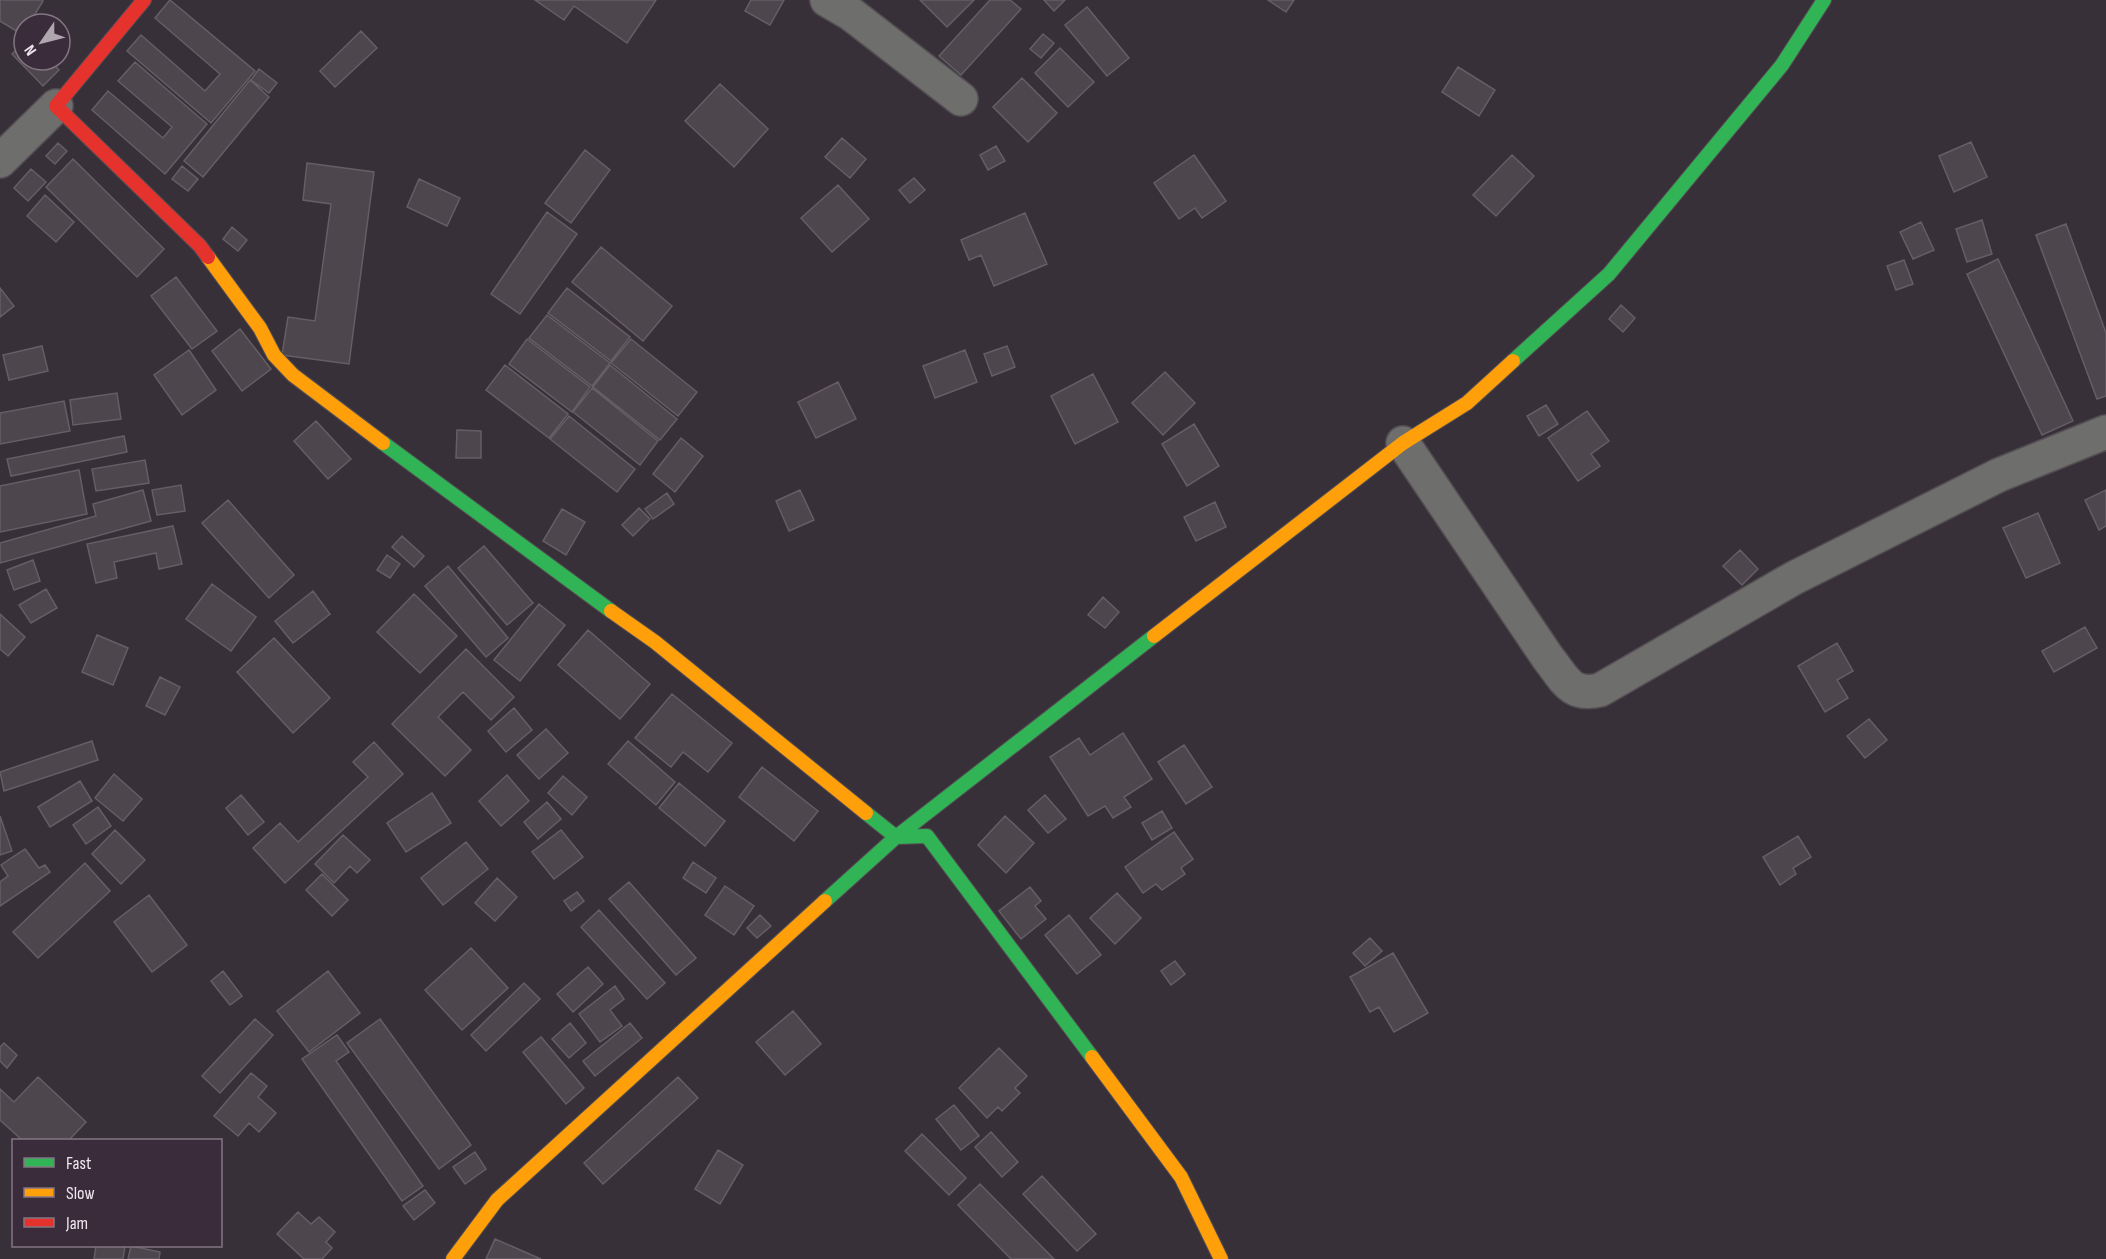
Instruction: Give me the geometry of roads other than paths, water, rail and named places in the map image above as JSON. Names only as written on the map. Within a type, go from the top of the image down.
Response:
[{"type":"street","points":[[0,161],[56,106],[144,0]]},
{"type":"street","points":[[827,0],[851,14],[961,99]]},
{"type":"street","points":[[453,1259],[497,1200],[896,837],[1403,442],[1467,403],[1609,274],[1782,64],[1824,0]]},
{"type":"street","points":[[56,106],[200,246],[260,328],[274,355],[293,375],[476,514],[655,642],[896,837],[927,836],[1181,1177],[1221,1259]]},
{"type":"street","points":[[1403,442],[1548,658],[1574,690],[1585,693],[1600,690],[1794,578],[1999,475],[2106,432]]}]
